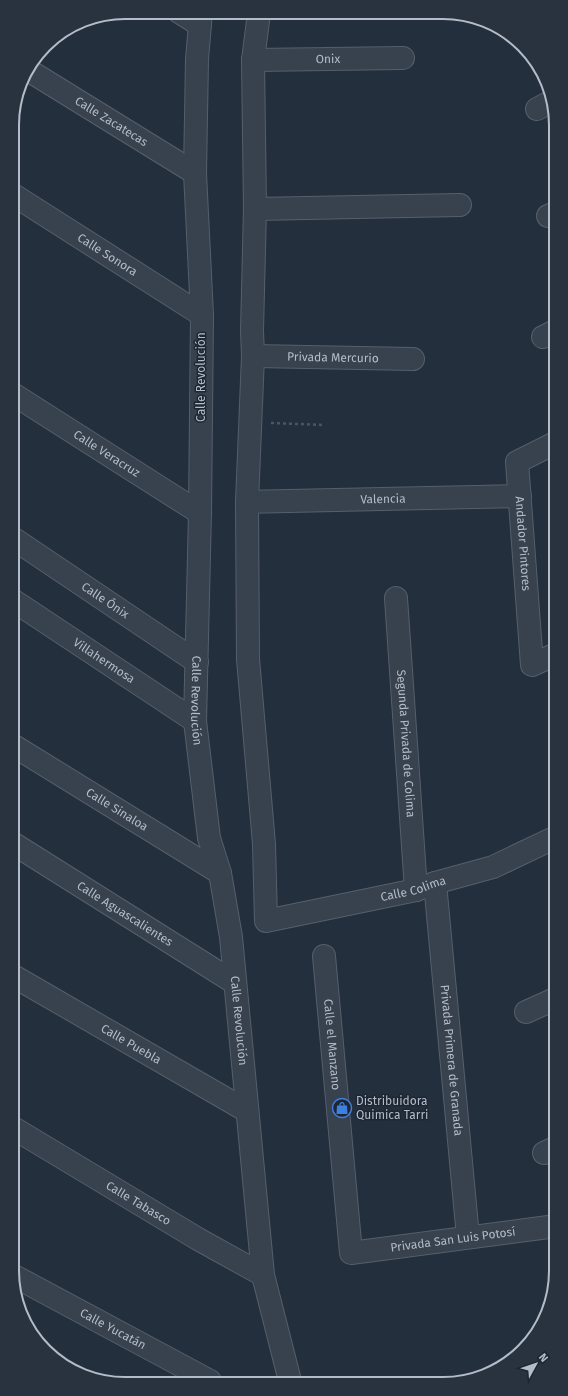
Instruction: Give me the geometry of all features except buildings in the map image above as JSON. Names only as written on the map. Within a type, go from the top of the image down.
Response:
[{"type":"street","name":"Calle Revolución","points":[[201,19],[197,59],[195,173],[202,315],[200,513],[195,721],[209,838],[220,873],[231,937],[263,1275],[289,1377]]},
{"type":"street","points":[[247,502],[253,356],[252,331],[255,209],[253,60],[258,19]]},
{"type":"street","name":"Onix","points":[[253,60],[403,58]]},
{"type":"street","name":"Calle Zacatecas","points":[[33,73],[195,173]]},
{"type":"street","name":"Calle Sonora","points":[[19,198],[202,315]]},
{"type":"street","points":[[255,209],[460,205]]},
{"type":"street","name":"Privada Mercurio","points":[[253,356],[413,359]]},
{"type":"street","name":"Calle Veracruz","points":[[19,398],[200,513]]},
{"type":"street","name":"Andador Pintores","points":[[549,446],[517,462],[532,665],[549,657]]},
{"type":"street","name":"Valencia","points":[[247,502],[520,496]]},
{"type":"street","name":"Calle Colima","points":[[247,502],[248,659],[264,844],[266,921],[426,886],[493,867],[549,840]]},
{"type":"street","name":"Calle Ónix","points":[[19,542],[197,662]]},
{"type":"street","name":"Segunda Privada de Colima","points":[[396,598],[426,886]]},
{"type":"street","name":"Villahermosa","points":[[19,604],[195,721]]},
{"type":"street","name":"Calle Sinaloa","points":[[19,749],[220,873]]},
{"type":"street","name":"Calle Aguascalientes","points":[[19,847],[235,983]]},
{"type":"street","name":"Privada Primera de Granada","points":[[426,886],[468,1237]]},
{"type":"street","name":"Calle el Manzano","points":[[324,956],[350,1253]]},
{"type":"street","name":"Calle Puebla","points":[[19,979],[248,1111]]},
{"type":"street","points":[[526,1012],[549,1002]]},
{"type":"street","name":"Calle Tabasco","points":[[19,1132],[198,1239],[263,1275]]},
{"type":"street","name":"Privada San Luis Potosí","points":[[350,1253],[549,1227]]},
{"type":"street","name":"Calle Yucatán","points":[[20,1279],[203,1377]]},
{"type":"path","points":[[250,422],[325,425]]},
{"type":"place","name":"Distribuidora Quimica Tarri","points":[[342,1108]]}]
